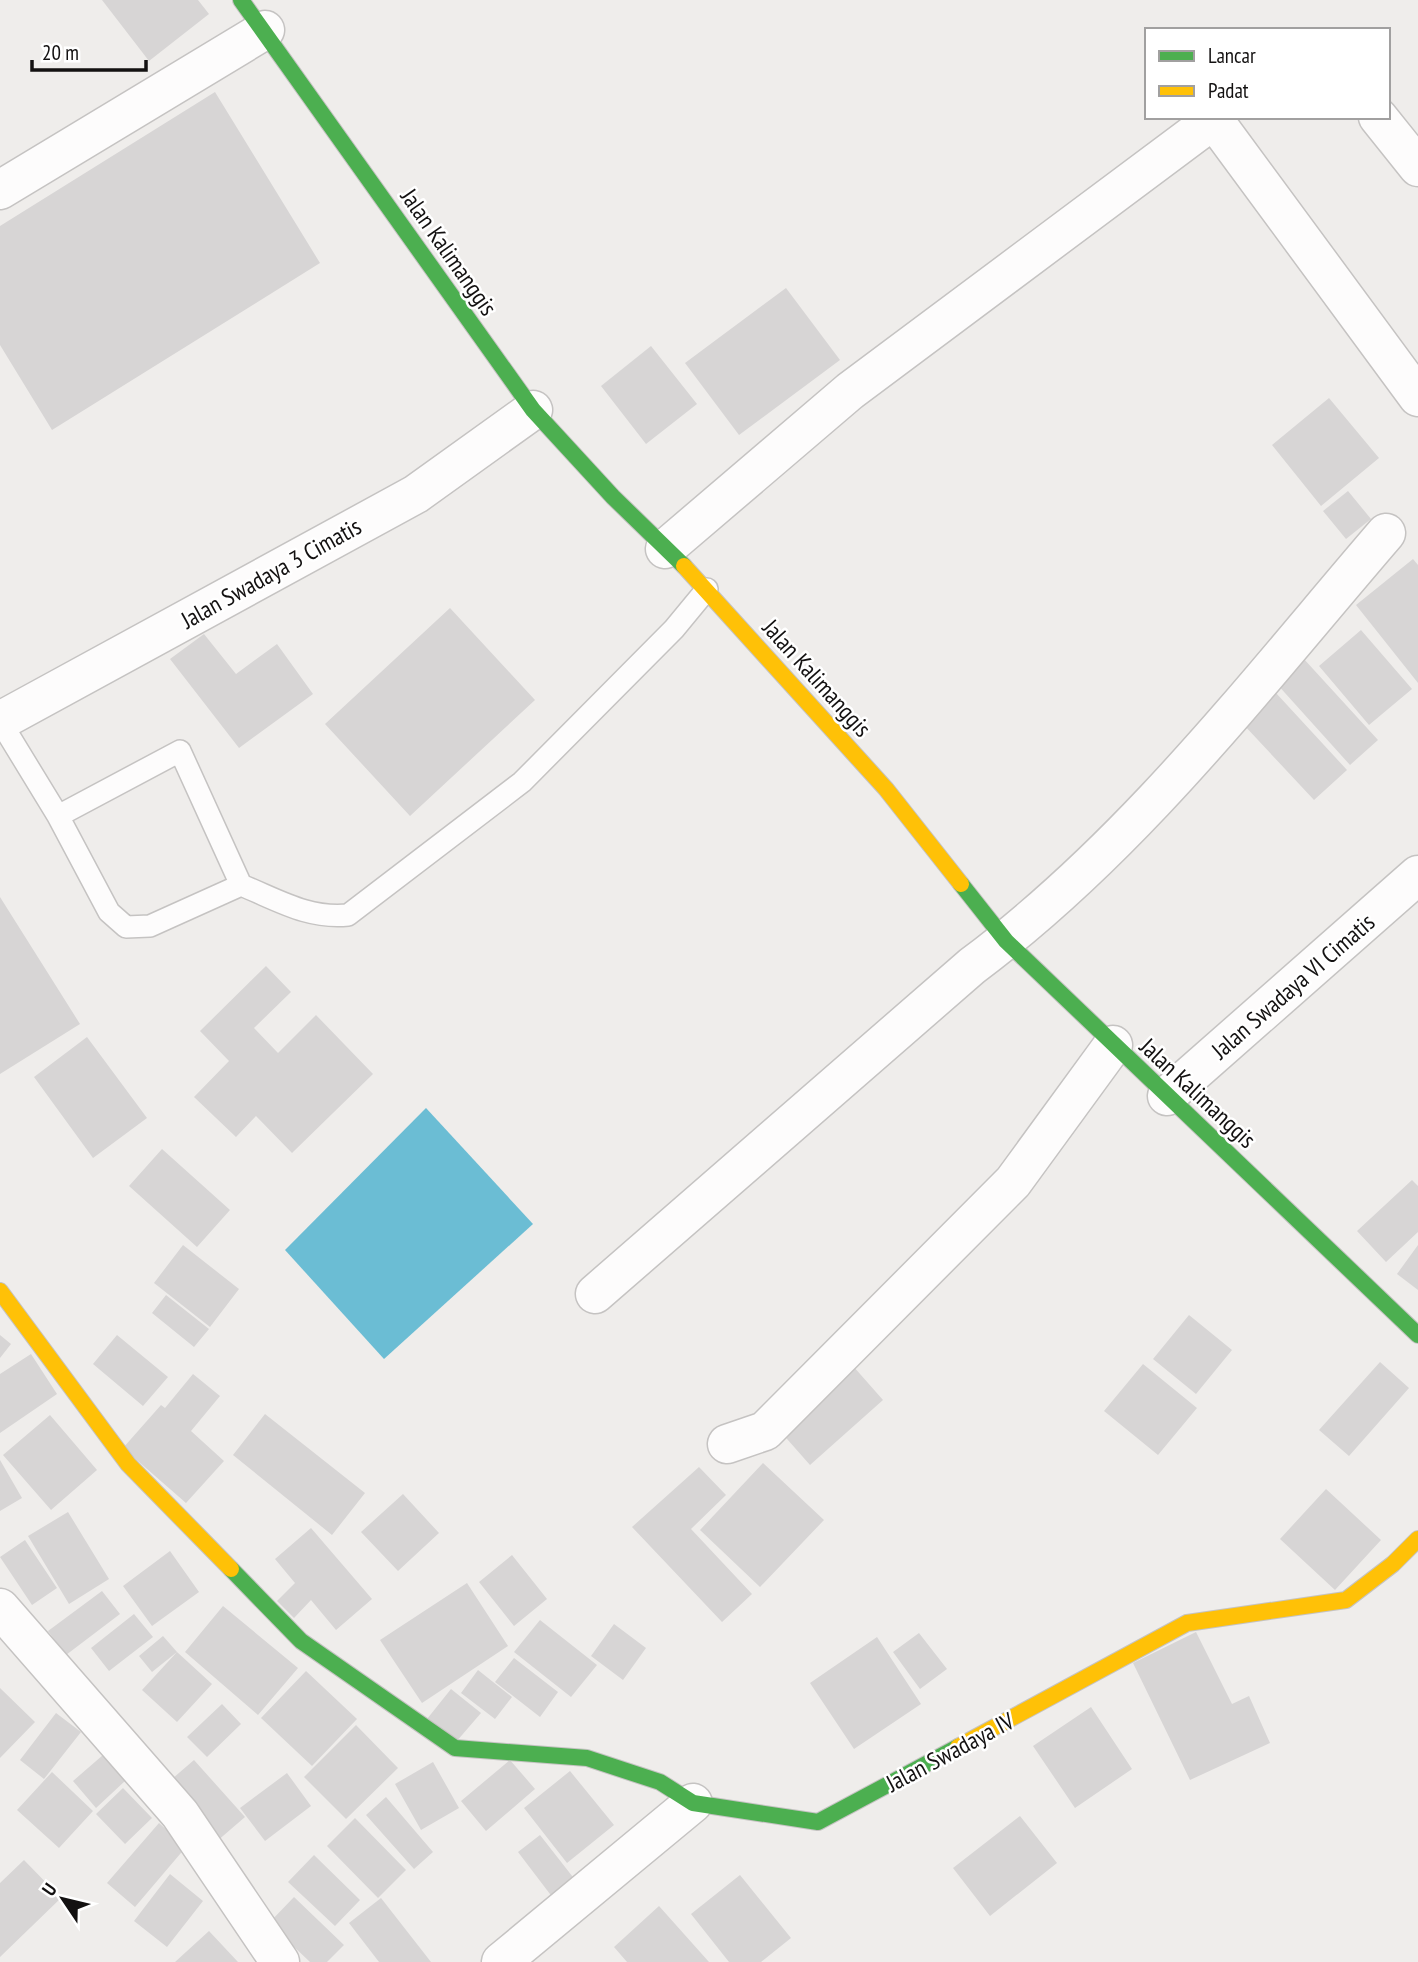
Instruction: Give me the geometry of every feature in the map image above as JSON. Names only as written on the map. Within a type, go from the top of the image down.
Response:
[{"type":"main road","name":"Jalan Kalimanggis","points":[[241,0],[265,30],[533,410],[665,550],[707,589],[887,789],[1006,941],[1418,1335]]},
{"type":"main road","points":[[0,1291],[128,1464],[301,1642],[456,1748],[587,1758],[660,1782],[693,1803]]},
{"type":"main road","name":"Jalan Swadaya IV","points":[[693,1803],[818,1822],[1187,1623],[1346,1600],[1393,1564],[1418,1539]]},
{"type":"street","points":[[0,190],[265,30]]},
{"type":"street","points":[[665,550],[850,391],[1215,119],[1418,397]]},
{"type":"street","points":[[1380,119],[1418,167]]},
{"type":"street","name":"Jalan Swadaya 3 Cimatis","points":[[0,721],[416,494],[533,410]]},
{"type":"street","points":[[595,1294],[972,967],[1006,941],[1147,811],[1386,533]]},
{"type":"street","name":"Jalan Swadaya VI Cimatis","points":[[1167,1096],[1418,875]]},
{"type":"street","points":[[727,1444],[765,1431],[1013,1182],[1113,1045]]},
{"type":"street","points":[[0,1608],[180,1814],[280,1962]]},
{"type":"street","points":[[501,1962],[693,1803]]},
{"type":"lane","points":[[58,816],[180,751],[242,885],[294,909],[323,917],[348,915],[522,782],[674,629],[707,589]]},
{"type":"lane","points":[[0,721],[58,816],[109,912],[126,927],[150,926],[242,885]]},
{"type":"water","points":[[426,1108],[533,1224],[384,1359],[285,1250]]},
{"type":"building","points":[[102,0],[198,0],[209,14],[149,61]]},
{"type":"building","points":[[215,92],[320,263],[52,430],[0,345],[0,226]]},
{"type":"building","points":[[786,288],[840,360],[739,435],[685,363]]},
{"type":"building","points":[[651,346],[697,404],[646,444],[601,386]]},
{"type":"building","points":[[1329,398],[1379,458],[1321,506],[1272,445]]},
{"type":"building","points":[[1348,491],[1371,519],[1346,539],[1323,511]]},
{"type":"building","points":[[1413,559],[1418,565],[1418,683],[1356,605]]},
{"type":"building","points":[[450,608],[535,700],[410,816],[325,724]]},
{"type":"building","points":[[1361,630],[1412,689],[1369,725],[1319,666]]},
{"type":"building","points":[[204,634],[236,674],[277,644],[313,694],[239,748],[170,659]]},
{"type":"building","points":[[1303,658],[1378,740],[1350,765],[1276,683]]},
{"type":"building","points":[[1276,693],[1347,770],[1314,800],[1243,724]]},
{"type":"building","points":[[0,897],[80,1024],[0,1074]]},
{"type":"building","points":[[266,966],[291,992],[254,1028],[278,1053],[316,1015],[373,1074],[292,1153],[256,1116],[236,1137],[194,1097],[229,1061],[200,1031]]},
{"type":"building","points":[[87,1037],[147,1118],[93,1158],[34,1077]]},
{"type":"building","points":[[162,1149],[230,1210],[197,1247],[129,1186]]},
{"type":"building","points":[[1412,1180],[1418,1186],[1418,1232],[1386,1262],[1357,1231]]},
{"type":"building","points":[[183,1245],[239,1289],[210,1327],[154,1283]]},
{"type":"building","points":[[1418,1245],[1418,1290],[1397,1274]]},
{"type":"building","points":[[166,1295],[209,1329],[194,1347],[152,1313]]},
{"type":"building","points":[[1189,1315],[1232,1350],[1196,1394],[1153,1359]]},
{"type":"building","points":[[0,1335],[11,1344],[0,1358]]},
{"type":"building","points":[[117,1335],[168,1377],[143,1406],[93,1364]]},
{"type":"building","points":[[31,1354],[57,1394],[0,1433],[0,1374]]},
{"type":"building","points":[[1380,1362],[1409,1388],[1349,1456],[1319,1430]]},
{"type":"building","points":[[1143,1364],[1197,1408],[1158,1455],[1104,1411]]},
{"type":"building","points":[[853,1366],[883,1400],[810,1465],[780,1431]]},
{"type":"building","points":[[193,1374],[220,1396],[191,1431],[224,1461],[186,1503],[123,1448],[161,1405],[165,1408]]},
{"type":"building","points":[[265,1414],[365,1493],[332,1535],[233,1455]]},
{"type":"building","points":[[50,1415],[97,1470],[51,1510],[3,1455]]},
{"type":"building","points":[[0,1460],[22,1498],[0,1511]]},
{"type":"building","points":[[763,1463],[824,1520],[760,1587],[700,1530]]},
{"type":"building","points":[[699,1467],[726,1495],[691,1529],[752,1594],[722,1622],[632,1527]]},
{"type":"building","points":[[1326,1489],[1381,1540],[1335,1590],[1280,1539]]},
{"type":"building","points":[[403,1494],[439,1533],[398,1571],[361,1532]]},
{"type":"building","points":[[68,1512],[109,1579],[69,1604],[28,1536]]},
{"type":"building","points":[[311,1528],[372,1599],[336,1630],[311,1600],[294,1618],[277,1601],[295,1583],[275,1559]]},
{"type":"building","points":[[25,1540],[57,1588],[32,1605],[0,1557]]},
{"type":"building","points":[[170,1551],[199,1592],[152,1626],[123,1586]]},
{"type":"building","points":[[512,1555],[547,1599],[514,1626],[479,1582]]},
{"type":"building","points":[[467,1583],[508,1646],[422,1703],[380,1640]]},
{"type":"building","points":[[102,1591],[120,1614],[66,1655],[48,1631]]},
{"type":"building","points":[[223,1606],[298,1668],[258,1715],[185,1652]]},
{"type":"building","points":[[134,1614],[153,1637],[109,1671],[91,1648]]},
{"type":"building","points":[[540,1620],[597,1665],[571,1697],[514,1652]]},
{"type":"building","points":[[614,1624],[646,1648],[623,1680],[591,1656]]},
{"type":"building","points":[[1196,1632],[1232,1704],[1249,1696],[1270,1743],[1190,1780],[1133,1663]]},
{"type":"building","points":[[919,1633],[947,1669],[920,1689],[893,1652]]},
{"type":"building","points":[[163,1636],[177,1652],[152,1672],[139,1656]]},
{"type":"building","points":[[877,1637],[921,1704],[854,1749],[810,1683]]},
{"type":"building","points":[[177,1652],[212,1684],[177,1722],[142,1690]]},
{"type":"building","points":[[514,1658],[558,1692],[540,1717],[495,1682]]},
{"type":"building","points":[[478,1670],[512,1697],[495,1719],[461,1693]]},
{"type":"building","points":[[306,1671],[357,1719],[312,1766],[261,1718]]},
{"type":"building","points":[[0,1688],[35,1722],[0,1758]]},
{"type":"building","points":[[451,1689],[481,1713],[456,1742],[427,1719]]},
{"type":"building","points":[[222,1704],[241,1724],[207,1757],[187,1737]]},
{"type":"building","points":[[1091,1707],[1132,1769],[1075,1808],[1033,1746]]},
{"type":"building","points":[[56,1713],[81,1732],[44,1779],[20,1760]]},
{"type":"building","points":[[356,1725],[398,1768],[346,1819],[304,1777]]},
{"type":"building","points":[[103,1755],[125,1781],[96,1808],[73,1781]]},
{"type":"building","points":[[194,1760],[245,1817],[216,1842],[165,1785]]},
{"type":"building","points":[[510,1760],[535,1789],[486,1831],[461,1801]]},
{"type":"building","points":[[433,1762],[459,1808],[421,1830],[395,1784]]},
{"type":"building","points":[[570,1771],[614,1825],[567,1863],[524,1808]]},
{"type":"building","points":[[52,1772],[93,1811],[59,1848],[17,1810]]},
{"type":"building","points":[[287,1773],[311,1806],[265,1841],[240,1808]]},
{"type":"building","points":[[123,1788],[152,1818],[125,1844],[96,1814]]},
{"type":"building","points":[[386,1797],[433,1852],[414,1869],[366,1815]]},
{"type":"building","points":[[1020,1816],[1057,1863],[990,1916],[953,1868]]},
{"type":"building","points":[[355,1818],[406,1870],[378,1898],[327,1846]]},
{"type":"building","points":[[159,1823],[186,1847],[135,1907],[107,1883]]},
{"type":"building","points":[[540,1835],[576,1881],[553,1898],[518,1852]]},
{"type":"building","points":[[314,1855],[360,1900],[335,1926],[288,1882]]},
{"type":"building","points":[[24,1860],[61,1898],[0,1957],[0,1883]]},
{"type":"building","points":[[170,1874],[203,1901],[167,1947],[134,1921]]},
{"type":"building","points":[[740,1875],[791,1938],[761,1962],[729,1962],[691,1914]]},
{"type":"building","points":[[294,1897],[344,1945],[327,1962],[310,1962],[269,1923]]},
{"type":"building","points":[[381,1898],[431,1962],[379,1962],[349,1923]]},
{"type":"building","points":[[659,1906],[709,1962],[627,1962],[614,1947]]},
{"type":"building","points":[[209,1931],[238,1962],[175,1962]]},
{"type":"traffic: fast","points":[[241,0],[533,410],[613,497],[684,566]]},
{"type":"traffic: fast","points":[[961,884],[1006,941],[1418,1335]]},
{"type":"traffic: fast","points":[[231,1569],[301,1641],[455,1748],[587,1758],[660,1782],[693,1803],[818,1822],[958,1747]]},
{"type":"traffic: slow","points":[[684,566],[886,789],[961,884]]},
{"type":"traffic: slow","points":[[0,1291],[128,1464],[231,1569]]},
{"type":"traffic: slow","points":[[958,1747],[1187,1623],[1346,1600],[1393,1564],[1418,1539]]}]
